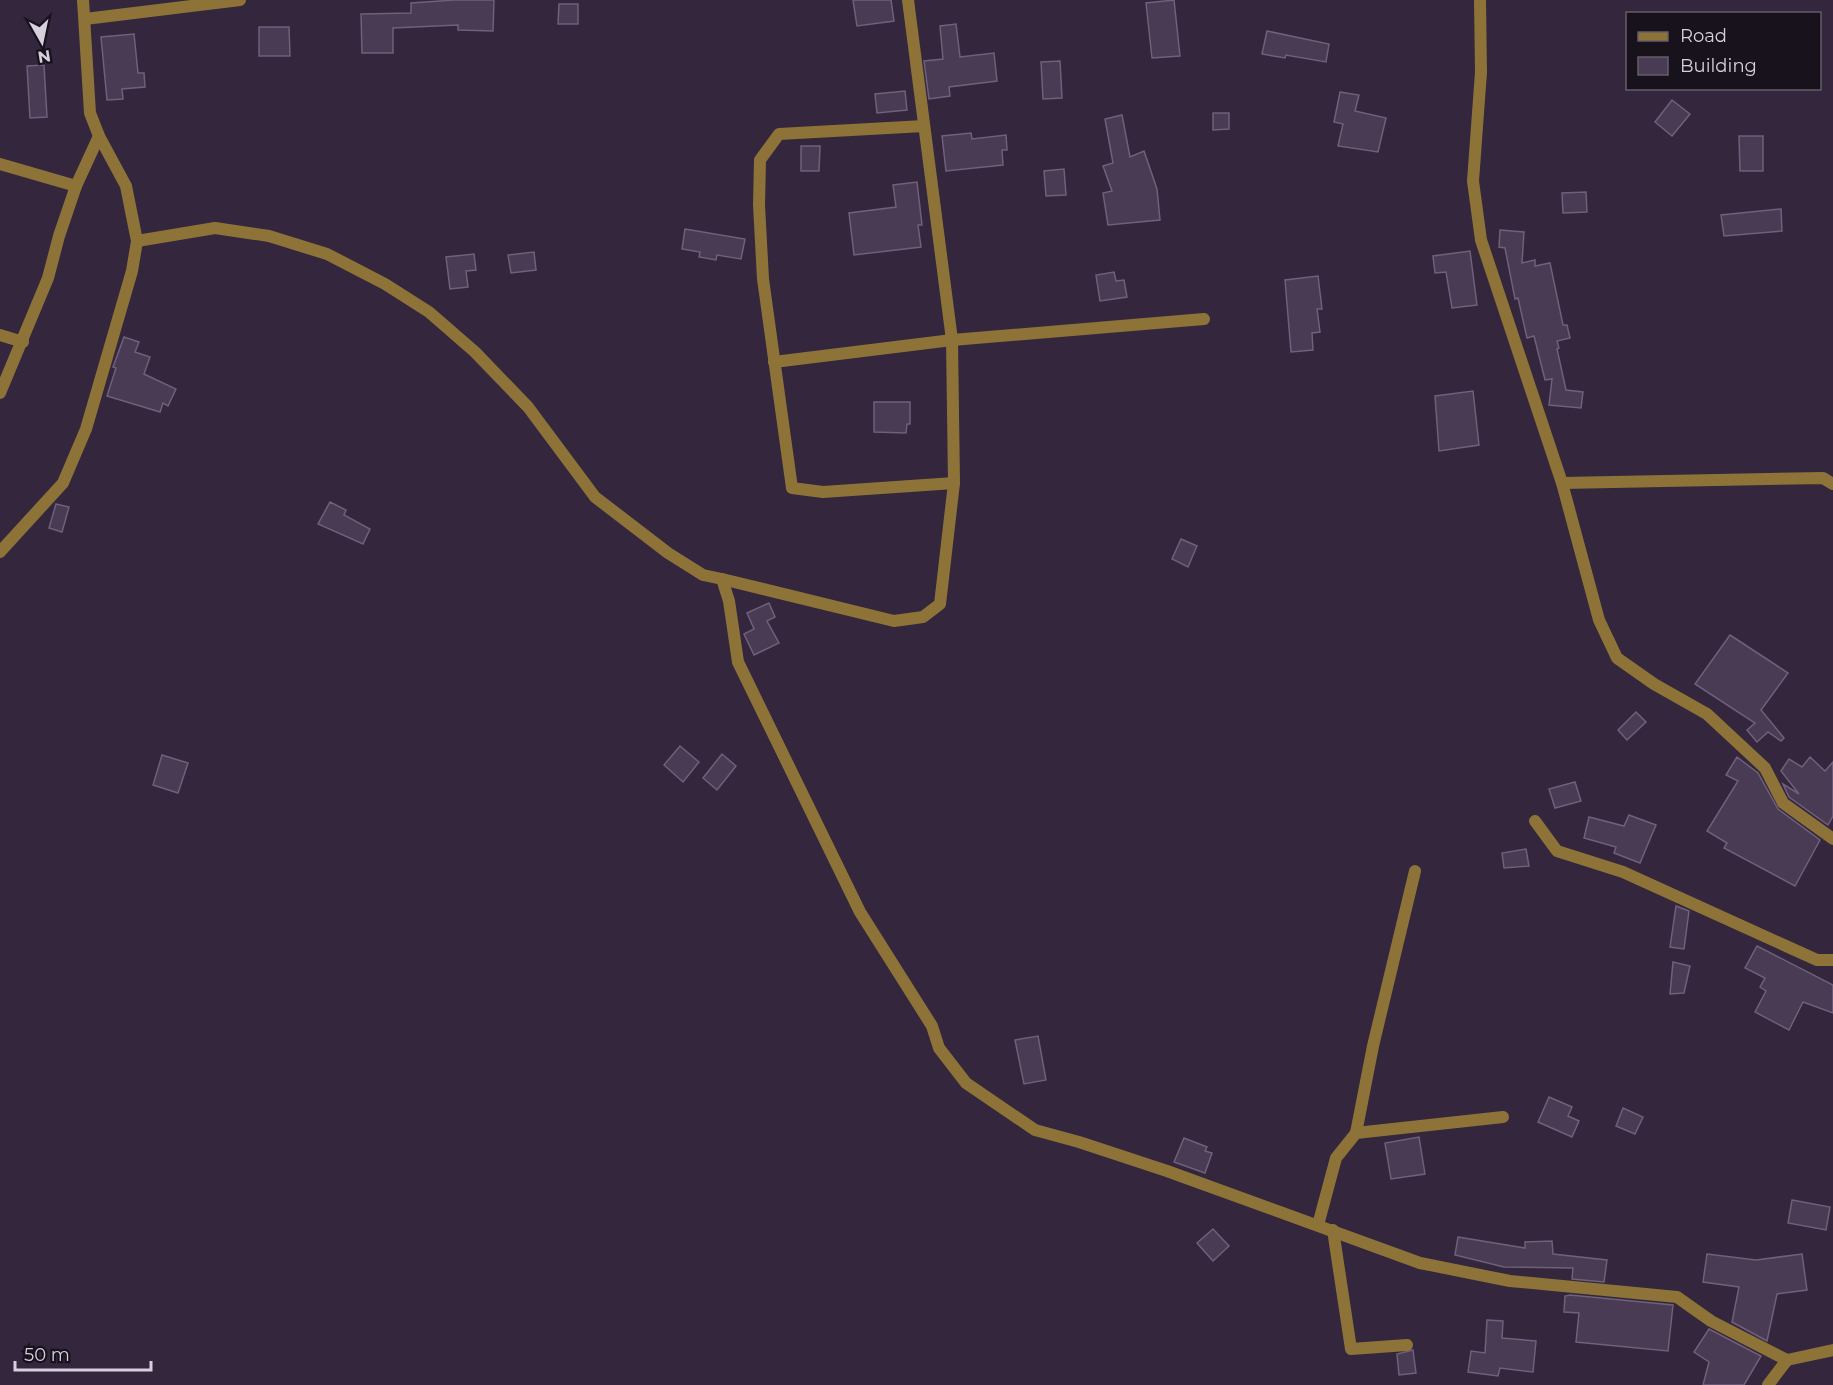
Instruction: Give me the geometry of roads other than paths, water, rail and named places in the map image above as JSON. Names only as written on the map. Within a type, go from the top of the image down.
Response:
[{"type":"street","points":[[0,552],[63,483],[86,429],[132,271],[137,241],[126,186],[99,136],[90,113],[81,7],[240,0]]},
{"type":"street","points":[[137,241],[215,228],[269,236],[327,254],[386,284],[429,312],[476,352],[528,407],[595,497],[668,553],[703,575],[894,621],[923,617],[940,604],[954,483],[952,340],[908,0]]},
{"type":"street","points":[[1480,0],[1480,72],[1473,181],[1481,240],[1562,483],[1599,620],[1617,658],[1654,684],[1707,714],[1766,768],[1783,803],[1833,839]]},
{"type":"street","points":[[924,126],[779,134],[760,160],[763,279],[792,488],[824,492],[954,483]]},
{"type":"street","points":[[0,393],[48,278],[76,186],[99,136]]},
{"type":"street","points":[[0,164],[76,186]]},
{"type":"street","points":[[774,362],[952,340],[1204,319]]},
{"type":"street","points":[[0,335],[23,342]]},
{"type":"street","points":[[1562,483],[1823,478],[1833,484]]},
{"type":"street","points":[[722,579],[729,601],[738,662],[860,912],[932,1026],[939,1048],[966,1083],[1035,1130],[1079,1142],[1333,1230],[1420,1263],[1510,1281],[1677,1297],[1711,1321],[1786,1360],[1833,1350]]},
{"type":"street","points":[[1535,821],[1557,851],[1623,872],[1817,960],[1833,960]]},
{"type":"street","points":[[1318,1225],[1336,1158],[1356,1132],[1372,1046],[1415,871]]},
{"type":"street","points":[[1356,1132],[1503,1117]]},
{"type":"street","points":[[1333,1230],[1351,1349],[1407,1344]]},
{"type":"street","points":[[1768,1385],[1786,1360]]}]
